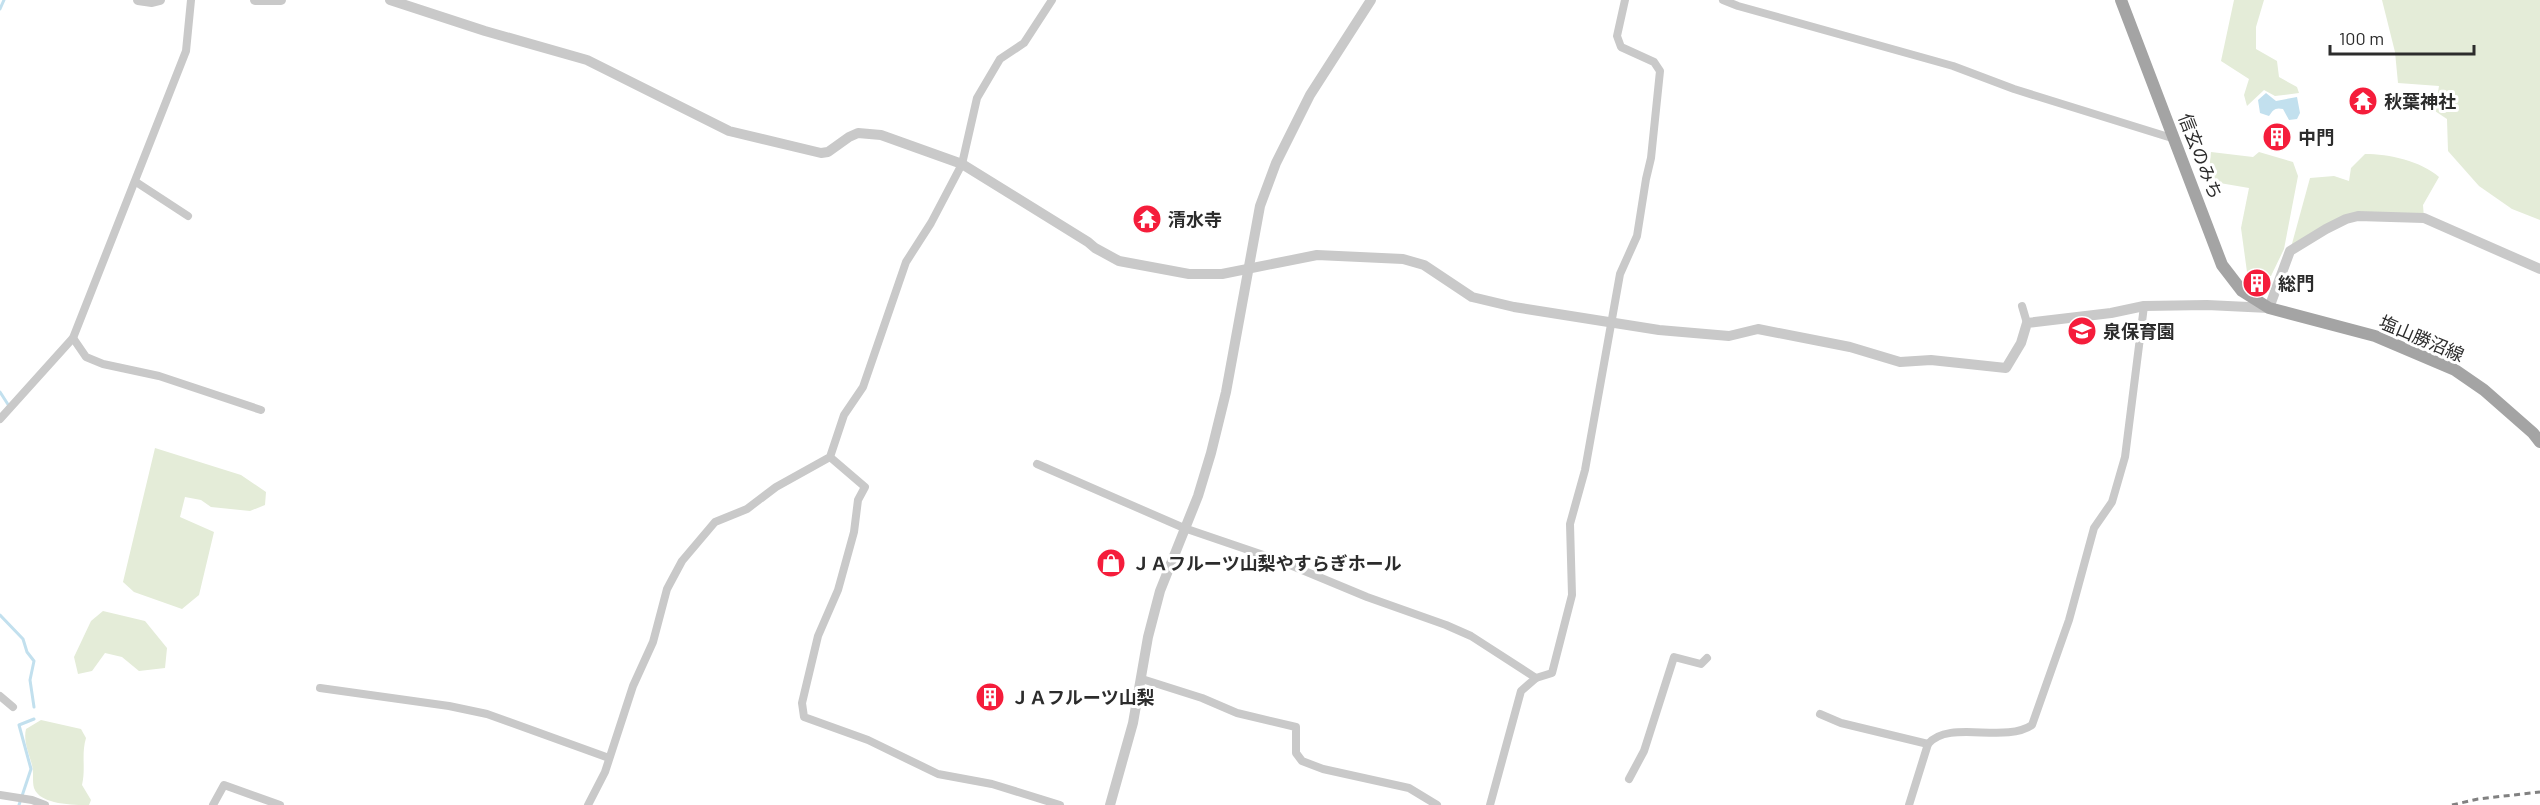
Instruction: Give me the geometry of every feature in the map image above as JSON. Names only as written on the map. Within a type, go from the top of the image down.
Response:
[{"type":"main road","name":"信玄のみち","points":[[2121,0],[2222,265],[2242,291],[2269,308]]},
{"type":"main road","name":"塩山勝沼線","points":[[2269,308],[2375,336],[2456,370],[2492,397],[2540,442]]},
{"type":"street","points":[[138,0],[152,2],[160,0]]},
{"type":"street","points":[[0,419],[73,338],[186,51],[190,0]]},
{"type":"street","points":[[255,0],[281,0]]},
{"type":"street","points":[[390,0],[485,31],[587,60],[729,131],[821,153],[828,152],[849,137],[869,133],[881,135],[962,164],[1119,261],[1189,273],[1222,274],[1317,255],[1403,259],[1418,262],[1472,297],[1487,302],[1612,324],[1730,336],[1758,330],[1850,346],[1900,362],[1931,360],[2006,368],[2021,343],[2027,323],[2022,306]]},
{"type":"street","points":[[588,805],[605,772],[633,686],[652,642],[668,589],[682,561],[715,522],[747,509],[776,487],[830,457],[844,415],[863,387],[906,262],[931,223],[962,164],[977,98],[1000,59],[1024,43],[1052,0]]},
{"type":"street","points":[[1110,805],[1133,723],[1148,637],[1160,591],[1198,496],[1223,402],[1260,206],[1275,163],[1310,95],[1371,0]]},
{"type":"street","points":[[1490,805],[1521,691],[1536,678],[1552,673],[1571,603],[1570,524],[1585,470],[1620,274],[1637,236],[1651,158],[1660,71],[1654,62],[1621,47],[1617,36],[1625,0]]},
{"type":"street","points":[[1723,0],[1953,66],[2014,88],[2175,139]]},
{"type":"street","points":[[136,182],[188,216]]},
{"type":"street","points":[[2027,323],[2111,313],[2144,306],[2207,305],[2269,308],[2290,251],[2336,224],[2358,216],[2424,218],[2540,269]]},
{"type":"street","points":[[1909,805],[1928,744],[1940,735],[1998,733],[2024,730],[2032,725],[2069,621],[2094,528],[2112,502],[2125,457],[2144,306]]},
{"type":"street","points":[[73,338],[86,357],[103,364],[159,376],[261,410]]},
{"type":"street","points":[[830,457],[865,487],[858,500],[854,532],[838,590],[818,636],[802,703],[804,717],[868,740],[938,774],[992,783],[1060,805]]},
{"type":"street","points":[[1037,464],[1184,528],[1278,560],[1366,597],[1446,625],[1471,636],[1536,678]]},
{"type":"street","points":[[1629,779],[1644,751],[1674,657],[1701,664],[1707,658]]},
{"type":"street","points":[[1142,679],[1202,698],[1237,713],[1296,727],[1296,753],[1302,761],[1323,769],[1409,788],[1437,805]]},
{"type":"street","points":[[320,688],[449,706],[487,714],[609,758]]},
{"type":"street","points":[[0,696],[14,707]]},
{"type":"street","points":[[1821,714],[1841,723],[1928,744]]},
{"type":"street","points":[[213,805],[224,785],[280,805]]},
{"type":"street","points":[[0,795],[32,800],[45,805]]},
{"type":"green space","points":[[2234,0],[2264,0],[2256,27],[2256,49],[2277,61],[2279,77],[2297,87],[2299,93],[2275,96],[2264,90],[2247,106],[2244,95],[2249,79],[2221,61]]},
{"type":"green space","points":[[2382,0],[2540,0],[2540,220],[2512,209],[2479,186],[2448,151],[2447,119],[2435,111],[2439,86],[2398,83],[2395,52]]},
{"type":"green space","points":[[2211,152],[2253,157],[2259,152],[2293,162],[2298,176],[2284,249],[2271,276],[2247,272],[2241,228],[2249,188],[2208,181]]},
{"type":"green space","points":[[2365,154],[2384,155],[2414,163],[2432,171],[2439,177],[2423,205],[2424,218],[2358,216],[2290,251],[2310,178],[2334,176],[2349,181],[2351,168]]},
{"type":"green space","points":[[155,448],[241,475],[266,492],[265,505],[250,511],[211,507],[201,500],[185,497],[180,517],[214,532],[199,595],[182,609],[134,592],[123,582]]},
{"type":"green space","points":[[103,611],[145,621],[167,648],[165,668],[139,671],[122,657],[105,653],[92,671],[78,674],[74,657],[91,621]]},
{"type":"green space","points":[[41,720],[81,729],[86,738],[82,785],[91,800],[89,805],[50,801],[37,794],[25,734],[26,729]]},
{"type":"water","points":[[2266,93],[2276,101],[2297,97],[2300,113],[2297,119],[2289,120],[2280,108],[2274,110],[2269,116],[2260,113],[2258,100]]},
{"type":"waterway","points":[[0,9],[4,0]]},
{"type":"waterway","points":[[0,392],[9,406]]},
{"type":"waterway","points":[[0,615],[23,639],[27,652],[34,661],[30,680],[34,707]]},
{"type":"waterway","points":[[19,805],[31,769],[19,725],[34,719]]},
{"type":"railway","points":[[2452,805],[2478,799],[2540,792]]},
{"type":"place","name":"秋葉神社","points":[[2363,101]]},
{"type":"place","name":"中門","points":[[2277,137]]},
{"type":"place","name":"清水寺","points":[[1147,219]]},
{"type":"place","name":"総門","points":[[2257,283]]},
{"type":"place","name":"泉保育園","points":[[2082,331]]},
{"type":"place","name":"ＪＡフルーツ山梨やすらぎホール","points":[[1111,563]]},
{"type":"place","name":"ＪＡフルーツ山梨","points":[[990,697]]}]
